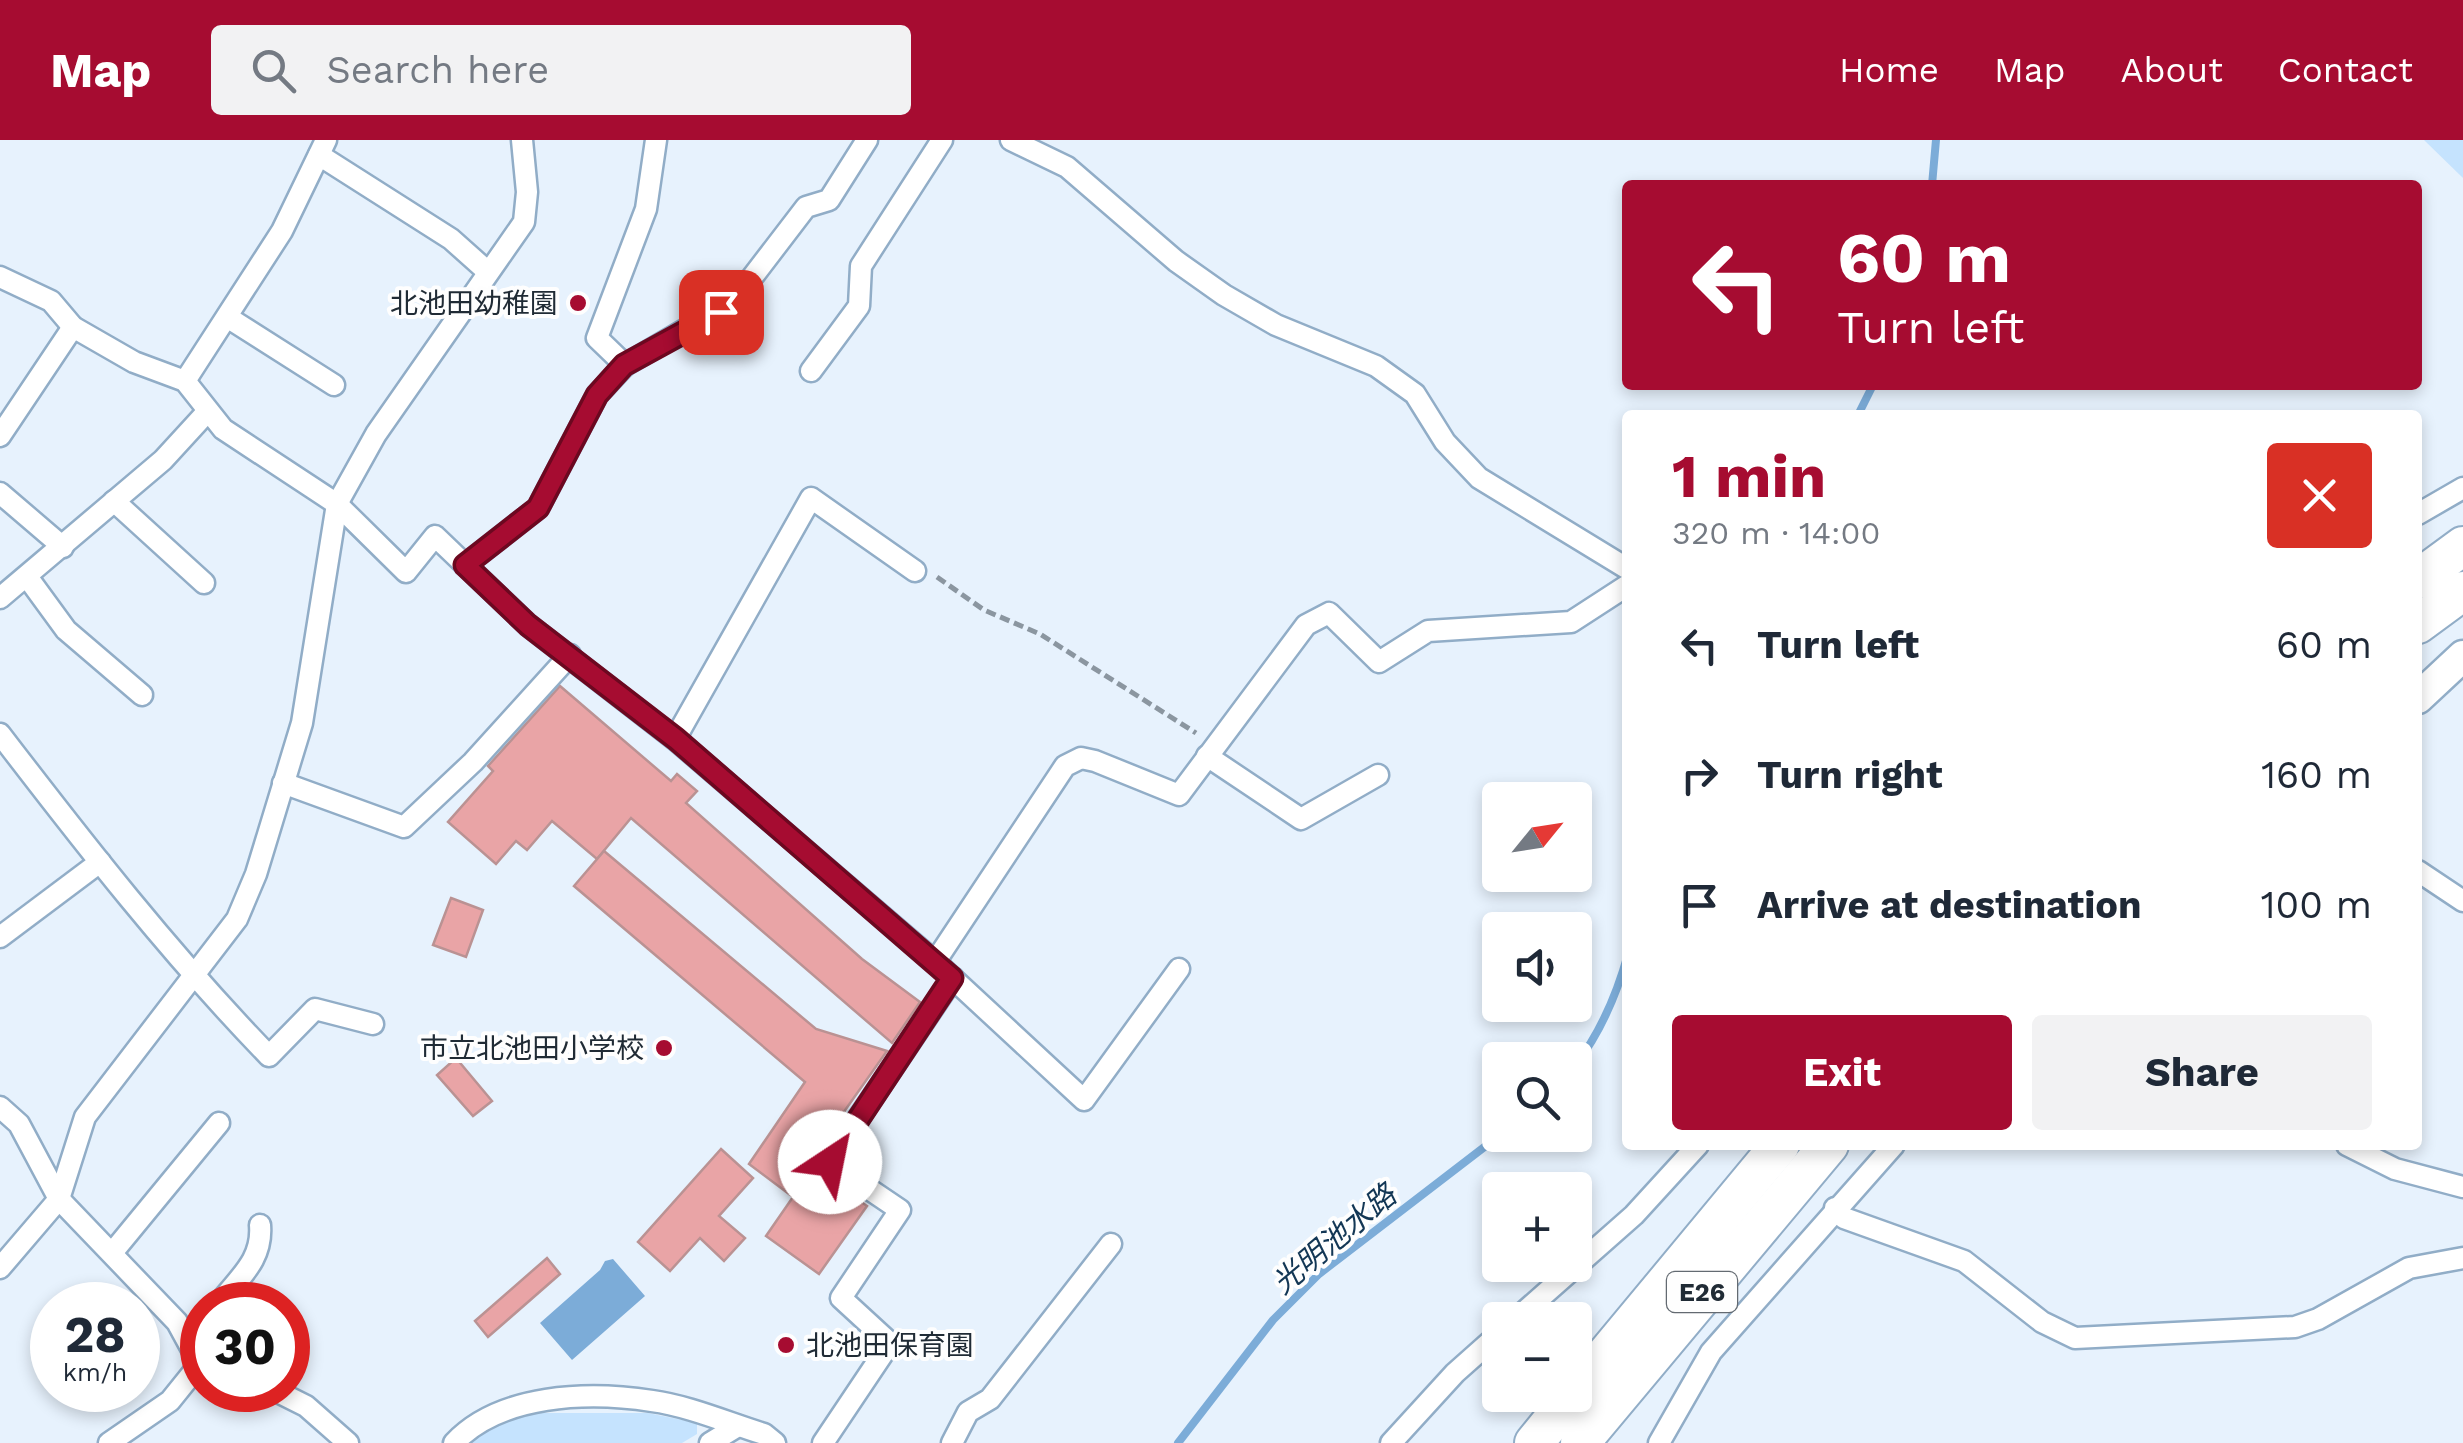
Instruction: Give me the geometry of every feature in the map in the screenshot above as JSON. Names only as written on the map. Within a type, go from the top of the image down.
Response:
[{"type":"highway","points":[[2422,576],[2463,546]]},
{"type":"highway","points":[[2422,621],[2463,591]]},
{"type":"highway","name":"E26","points":[[1592,1372],[1776,1150]]},
{"type":"highway","name":"E26","points":[[1580,1443],[1825,1150]]},
{"type":"highway","name":"E26","points":[[1534,1443],[1559,1412]]},
{"type":"street","points":[[0,1268],[59,1199],[85,1116],[237,919],[302,723],[337,504],[376,434],[524,222],[527,192],[522,140]]},
{"type":"street","points":[[624,365],[596,338],[646,209],[656,140]]},
{"type":"street","points":[[465,565],[538,508],[597,395],[624,365],[734,301],[806,207],[829,200],[867,140]]},
{"type":"street","points":[[810,371],[859,306],[861,266],[942,140]]},
{"type":"street","points":[[1012,140],[1067,167],[1176,261],[1224,295],[1276,325],[1376,366],[1414,394],[1445,442],[1480,478],[1622,564]]},
{"type":"street","points":[[185,381],[282,231],[322,148],[451,239],[488,272]]},
{"type":"street","points":[[0,277],[50,301],[73,326],[134,362],[185,381],[224,430],[337,504],[406,572],[435,536],[528,625],[676,739],[935,962],[1084,1100],[1179,969]]},
{"type":"street","points":[[226,318],[334,385]]},
{"type":"street","points":[[0,436],[73,326]]},
{"type":"street","points":[[0,598],[163,460],[207,412]]},
{"type":"street","points":[[2422,512],[2463,488]]},
{"type":"street","points":[[0,493],[62,547]]},
{"type":"street","points":[[676,739],[811,498],[915,570]]},
{"type":"street","points":[[114,501],[204,584]]},
{"type":"street","points":[[28,578],[66,630],[142,695]]},
{"type":"street","points":[[935,962],[1066,766],[1081,758],[1095,761],[1179,795],[1306,625],[1328,614],[1379,662],[1428,632],[1571,622],[1622,589]]},
{"type":"street","points":[[283,784],[404,827],[472,762],[570,655]]},
{"type":"street","points":[[2422,694],[2463,656]]},
{"type":"street","points":[[0,734],[40,791],[191,976],[270,1056],[315,1009],[373,1024]]},
{"type":"street","points":[[1212,751],[1301,819],[1378,774]]},
{"type":"street","points":[[0,937],[100,862]]},
{"type":"street","points":[[2422,874],[2463,900]]},
{"type":"street","points":[[823,1443],[890,1343],[841,1298],[900,1210],[830,1162],[952,978]]},
{"type":"street","points":[[0,1107],[19,1124],[59,1199],[180,1323]]},
{"type":"street","points":[[112,1254],[219,1124]]},
{"type":"street","points":[[1535,1302],[1634,1215],[1693,1150]]},
{"type":"street","points":[[1659,1443],[1711,1352],[1889,1150]]},
{"type":"street","points":[[2357,1150],[2395,1169],[2463,1187]]},
{"type":"street","points":[[1835,1208],[1844,1218],[1964,1261],[2042,1322],[2075,1338],[2295,1327],[2318,1319],[2409,1268],[2463,1258]]},
{"type":"street","points":[[237,1282],[262,1246],[260,1226]]},
{"type":"street","points":[[952,1443],[968,1412],[990,1399],[1110,1244]]},
{"type":"street","points":[[1391,1443],[1482,1349]]},
{"type":"street","points":[[109,1443],[170,1401],[180,1390]]},
{"type":"street","points":[[454,1443],[470,1426],[510,1406],[592,1399],[653,1400],[764,1434],[775,1443]]},
{"type":"street","points":[[310,1410],[348,1443]]},
{"type":"street","points":[[710,1443],[738,1426]]},
{"type":"path","points":[[915,570],[942,578],[984,610],[1040,634],[1212,751]]},
{"type":"shaded area","points":[[2424,140],[2463,140],[2463,178]]},
{"type":"shaded area","points":[[613,1259],[645,1296],[572,1360],[540,1323],[600,1270],[605,1261]]},
{"type":"shaded area","points":[[517,1413],[648,1413],[697,1423],[697,1434],[682,1443],[468,1443],[484,1427]]},
{"type":"building","points":[[560,686],[671,781],[677,774],[697,791],[686,803],[862,959],[920,1002],[892,1043],[631,818],[597,859],[552,821],[527,850],[516,841],[496,864],[448,822],[493,771],[488,766]]},
{"type":"building","points":[[604,851],[816,1029],[887,1051],[807,1164],[867,1206],[819,1274],[766,1236],[793,1197],[749,1164],[805,1082],[574,886]]},
{"type":"building","points":[[451,898],[483,910],[466,957],[433,945]]},
{"type":"building","points":[[456,1058],[492,1101],[473,1116],[437,1075]]},
{"type":"building","points":[[721,1149],[753,1178],[719,1216],[745,1238],[724,1261],[700,1238],[670,1271],[638,1242]]},
{"type":"building","points":[[547,1258],[560,1274],[488,1337],[475,1321]]},
{"type":"waterway","name":"光明池水路","points":[[1932,180],[1936,140]]},
{"type":"waterway","name":"光明池水路","points":[[1860,410],[1870,390]]},
{"type":"waterway","name":"光明池水路","points":[[1591,1042],[1622,974]]},
{"type":"waterway","name":"光明池水路","points":[[1178,1443],[1273,1320],[1319,1274],[1482,1149]]},
{"type":"place","name":"北池田幼稚園","points":[[578,303]]},
{"type":"place","name":"市立北池田小学校","points":[[664,1048]]},
{"type":"place","name":"北池田保育園","points":[[786,1345]]},
{"type":"route","points":[[721,312],[624,365],[597,395],[538,508],[465,565],[528,625],[676,739],[952,978],[830,1162]]}]
